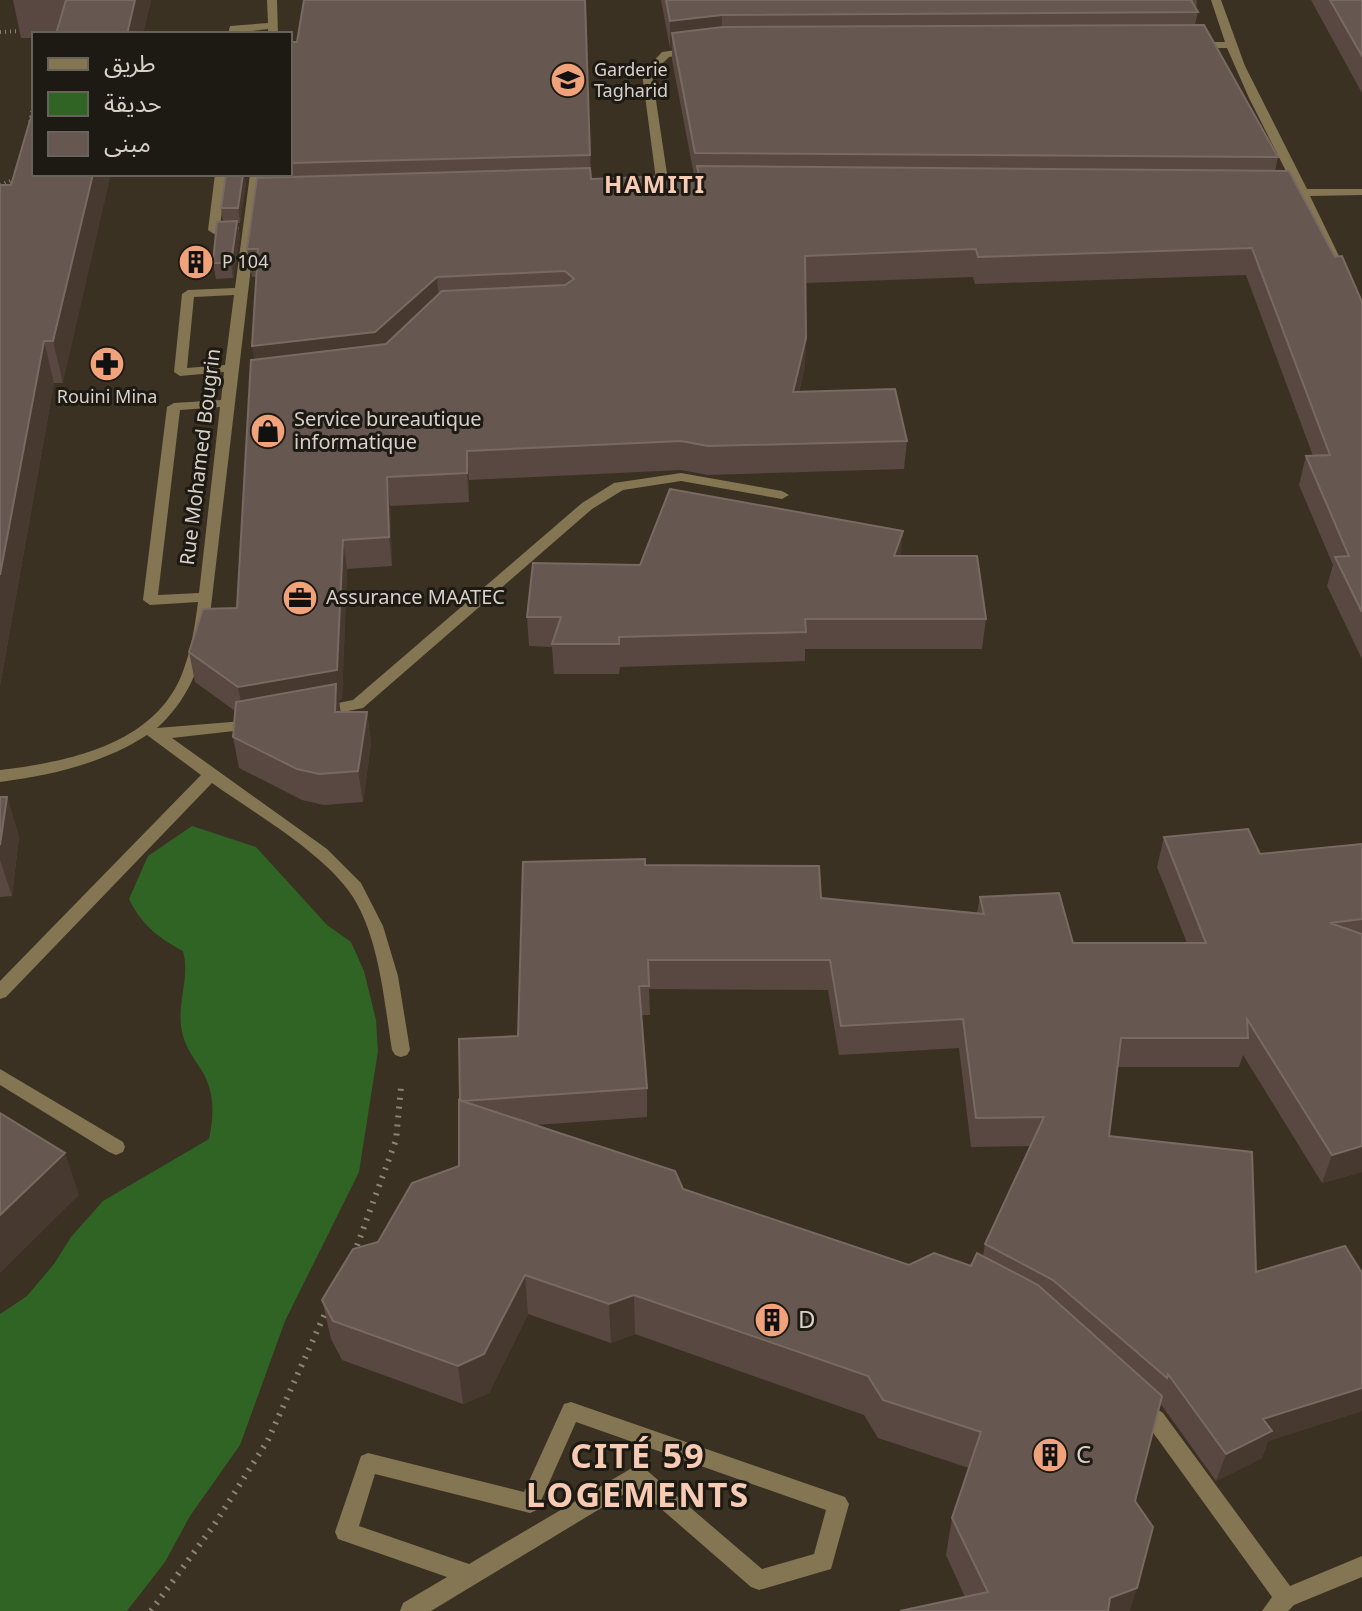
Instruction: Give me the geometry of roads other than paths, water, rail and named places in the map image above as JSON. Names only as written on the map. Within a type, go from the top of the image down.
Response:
[{"type":"street","points":[[233,32],[234,28],[274,30],[272,0]]},
{"type":"street","points":[[1216,0],[1229,45],[1306,193],[1337,266]]},
{"type":"street","points":[[1181,45],[1229,45]]},
{"type":"street","points":[[663,187],[647,73],[666,54],[707,50]]},
{"type":"street","points":[[221,176],[214,230],[249,229]]},
{"type":"street","name":"Rue Mohamed Bougrin","points":[[152,731],[185,684],[194,657],[256,176]]},
{"type":"street","points":[[647,188],[678,188]]},
{"type":"street","points":[[1274,193],[1362,192]]},
{"type":"street","points":[[253,199],[268,198]]},
{"type":"street","points":[[231,368],[180,372],[188,294],[241,291]]},
{"type":"street","points":[[229,385],[245,383]]},
{"type":"street","points":[[204,597],[150,600],[174,407],[227,403]]},
{"type":"street","points":[[303,715],[358,704],[587,506],[619,486],[681,477],[782,495]]},
{"type":"street","points":[[0,776],[76,763],[152,731],[262,723]]},
{"type":"street","points":[[152,731],[321,853],[355,887],[375,926],[389,976],[401,1050]]},
{"type":"street","points":[[0,992],[212,773]]},
{"type":"street","points":[[0,1076],[116,1147]]},
{"type":"street","points":[[1121,1389],[1156,1420],[1280,1604],[1362,1566]]},
{"type":"street","points":[[411,1611],[471,1575],[637,1475],[759,1580],[823,1562],[838,1504],[571,1411],[530,1503],[368,1463],[346,1532],[471,1575]]},
{"type":"place","name":"Garderie Tagharid","points":[[568,80]]},
{"type":"place","name":"P 104","points":[[196,262]]},
{"type":"place","name":"Rouini Mina","points":[[107,364]]},
{"type":"place","name":"Service bureautique informatique","points":[[268,431]]},
{"type":"place","name":"Assurance MAATEC","points":[[300,598]]},
{"type":"place","name":"D","points":[[772,1320]]},
{"type":"place","name":"C","points":[[1050,1455]]},
{"type":"district","name":"HAMITI","points":[[655,185]]},
{"type":"district","name":"CITÉ 59 LOGEMENTS","points":[[638,1476]]}]
